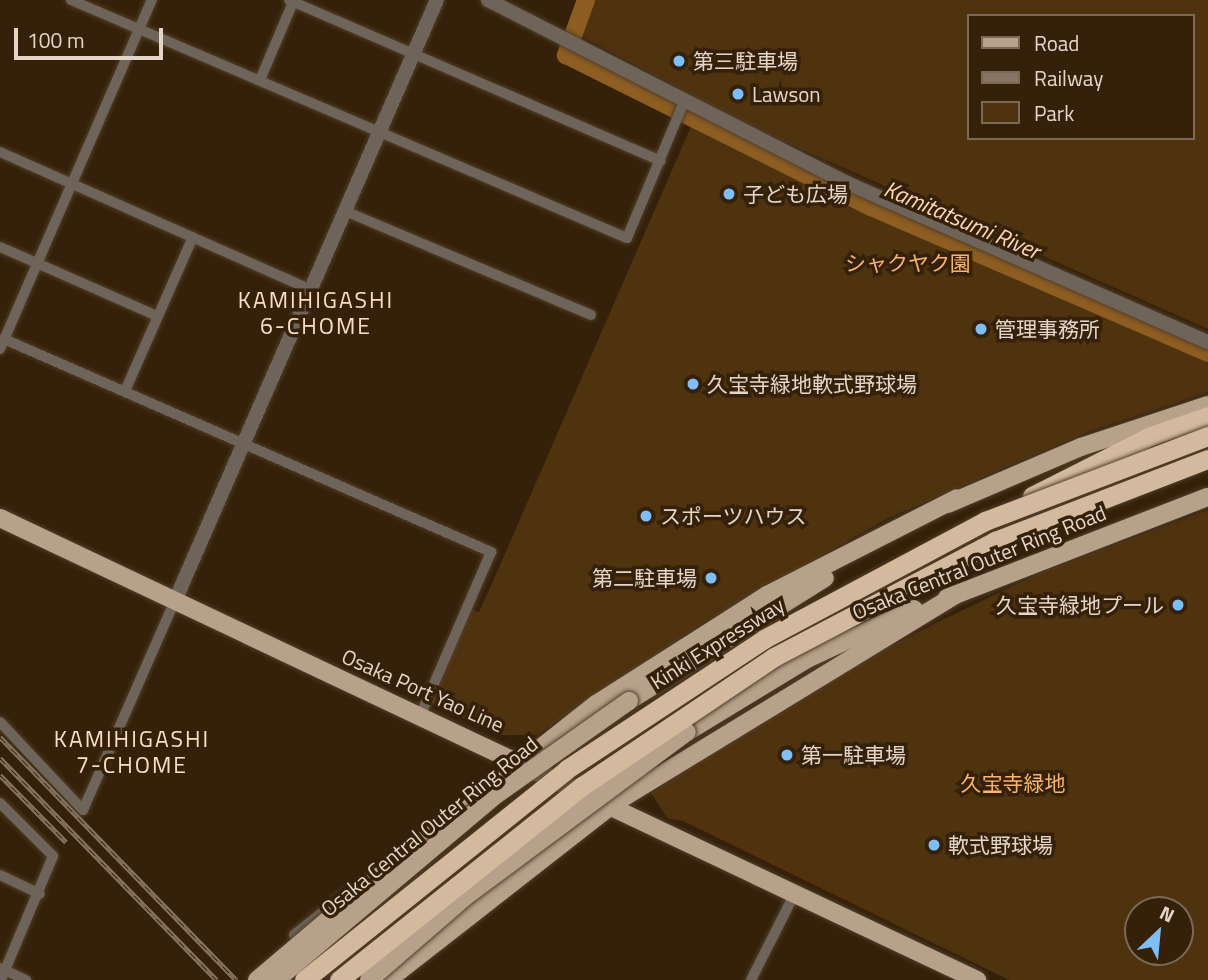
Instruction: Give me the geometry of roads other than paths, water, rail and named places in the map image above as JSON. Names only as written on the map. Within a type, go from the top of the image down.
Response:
[{"type":"highway","points":[[985,521],[1151,436],[1208,416]]},
{"type":"highway","name":"Kinki Expressway","points":[[304,980],[630,724],[846,591],[985,521],[1208,436]]},
{"type":"highway","name":"Kinki Expressway","points":[[337,980],[582,786],[774,657],[995,541],[1208,459]]},
{"type":"main road","name":"Osaka Central Outer Ring Road","points":[[275,980],[496,795],[629,701],[957,498],[1208,405]]},
{"type":"main road","name":"Osaka Central Outer Ring Road","points":[[369,980],[466,896],[687,732],[807,659],[889,618],[1208,497]]},
{"type":"main road","points":[[257,980],[460,810],[596,704],[767,595],[957,498]]},
{"type":"main road","name":"Osaka Port Yao Line","points":[[0,518],[174,603],[522,760],[976,980]]},
{"type":"main road","points":[[388,980],[613,804],[955,595]]},
{"type":"street","points":[[71,0],[379,129],[627,239],[684,102]]},
{"type":"street","points":[[152,0],[2,344],[125,391],[491,552],[421,714]]},
{"type":"street","points":[[0,722],[83,810],[245,445],[379,129],[438,0]]},
{"type":"street","points":[[488,0],[847,183],[1208,342]]},
{"type":"street","points":[[260,80],[292,1],[661,161]]},
{"type":"street","points":[[0,152],[312,290]]},
{"type":"street","points":[[345,211],[591,315]]},
{"type":"street","points":[[125,391],[192,237]]},
{"type":"street","points":[[0,247],[157,316]]},
{"type":"street","points":[[0,803],[54,856],[40,894],[2,973],[26,980]]},
{"type":"street","points":[[337,980],[294,935],[460,810]]},
{"type":"street","points":[[0,875],[40,894]]},
{"type":"street","points":[[397,980],[519,876]]},
{"type":"street","points":[[751,980],[796,891]]},
{"type":"waterway","name":"Kamitatsumi River","points":[[586,0],[566,55],[871,207],[1208,353]]},
{"type":"railway","points":[[0,737],[236,980]]},
{"type":"railway","points":[[0,758],[217,980]]},
{"type":"railway","points":[[0,775],[66,842]]},
{"type":"place","name":"第三駐車場","points":[[679,61]]},
{"type":"place","name":"Lawson","points":[[738,94]]},
{"type":"place","name":"子ども広場","points":[[729,194]]},
{"type":"place","name":"管理事務所","points":[[981,329]]},
{"type":"place","name":"久宝寺緑地軟式野球場","points":[[693,384]]},
{"type":"place","name":"スポーツハウス","points":[[646,516]]},
{"type":"place","name":"第二駐車場","points":[[711,578]]},
{"type":"place","name":"久宝寺緑地プール","points":[[1178,605]]},
{"type":"place","name":"第一駐車場","points":[[787,755]]},
{"type":"place","name":"軟式野球場","points":[[934,845]]},
{"type":"district","name":"KAMIHIGASHI 6-CHOME","points":[[316,313]]},
{"type":"district","name":"KAMIHIGASHI 7-CHOME","points":[[132,752]]},
{"type":"park label","name":"シャクヤク園","points":[[908,263]]},
{"type":"park label","name":"久宝寺緑地","points":[[1013,783]]}]
